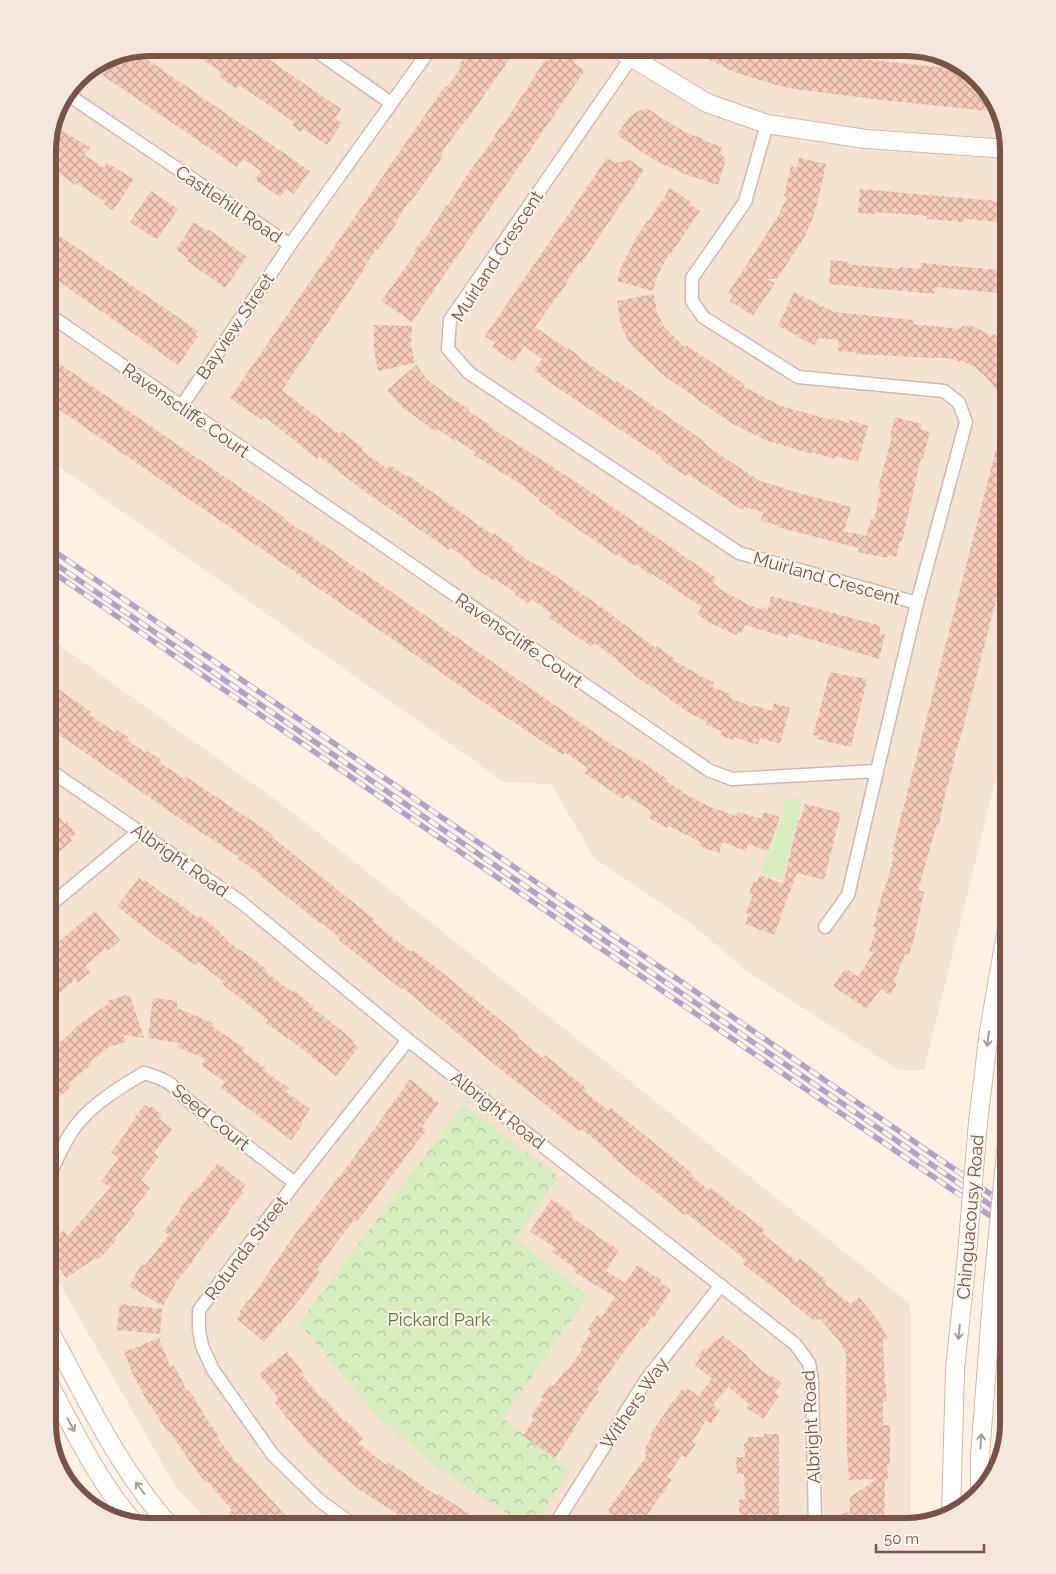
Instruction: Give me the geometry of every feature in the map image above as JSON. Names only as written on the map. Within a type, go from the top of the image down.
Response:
[{"type":"main road","points":[[639,56],[707,103],[766,124],[866,139],[1000,148]]},
{"type":"main road","name":"Chinguacousy Road","points":[[951,1506],[955,1369],[978,1122],[989,1031],[1000,968]]},
{"type":"main road","name":"Chinguacousy Road","points":[[980,1481],[980,1456],[1000,1214]]},
{"type":"main road","points":[[56,1343],[96,1420],[129,1474],[163,1518]]},
{"type":"main road","points":[[56,1397],[99,1477],[127,1515]]},
{"type":"street","points":[[324,56],[392,103]]},
{"type":"street","name":"Castlehill Road","points":[[72,98],[290,245],[425,56]]},
{"type":"street","name":"Muirland Crescent","points":[[633,56],[450,320],[448,348],[469,373],[739,553],[917,603],[966,422],[959,403],[944,391],[798,377],[703,316],[692,301],[692,278],[745,202],[766,124]]},
{"type":"street","name":"Bayview Street","points":[[181,407],[290,245]]},
{"type":"street","name":"Ravenscliffe Court","points":[[56,320],[710,771],[732,779],[876,771]]},
{"type":"street","points":[[825,927],[848,895],[917,603]]},
{"type":"street","name":"Albright Road","points":[[56,774],[241,902],[408,1040],[795,1344],[809,1363],[812,1381],[815,1518]]},
{"type":"street","points":[[56,900],[139,831]]},
{"type":"street","name":"Rotunda Street","points":[[344,1518],[320,1501],[273,1455],[213,1370],[202,1346],[198,1330],[199,1310],[295,1183],[408,1040]]},
{"type":"street","name":"Seed Court","points":[[56,1162],[79,1122],[110,1094],[144,1073],[160,1077],[173,1085],[186,1099],[295,1183]]},
{"type":"street","name":"Withers Way","points":[[559,1518],[646,1380],[721,1286]]},
{"type":"shaded area","points":[[144,56],[912,56],[936,61],[958,72],[980,93],[993,114],[997,126],[1000,151],[1000,761],[924,1070],[898,1070],[748,972],[690,923],[594,858],[551,784],[504,782],[56,465],[56,144],[63,114],[72,98],[88,80],[103,69],[126,59]]},
{"type":"shaded area","points":[[56,643],[291,811],[910,1304],[911,1518],[205,1518],[175,1486],[56,1277]]},
{"type":"shaded area","points":[[59,1446],[86,1492],[69,1471]]},
{"type":"green space","points":[[803,798],[782,880],[760,873],[783,815],[785,799]]},
{"type":"green space","name":"Pickard Park","points":[[464,1104],[559,1177],[515,1238],[588,1296],[503,1419],[571,1470],[538,1518],[514,1518],[436,1466],[376,1415],[299,1323]]},
{"type":"building","points":[[143,56],[310,171],[294,194],[286,189],[280,197],[255,180],[261,171],[243,159],[237,167],[102,75],[109,67],[126,59]]},
{"type":"building","points":[[197,56],[264,56],[341,109],[335,118],[342,123],[327,145],[305,130],[302,129],[301,132],[292,125],[294,122],[239,85],[236,89],[218,76],[221,72]]},
{"type":"building","points":[[465,56],[511,56],[441,154],[443,156],[410,200],[378,250],[376,249],[364,270],[282,390],[339,434],[341,431],[387,469],[390,465],[407,477],[408,475],[493,535],[494,533],[528,560],[539,565],[600,606],[646,641],[656,648],[657,646],[675,659],[674,661],[714,683],[712,687],[731,694],[730,698],[753,707],[753,705],[772,711],[774,703],[790,708],[780,744],[760,738],[758,745],[734,737],[733,740],[720,735],[722,731],[706,725],[707,722],[682,709],[682,707],[653,686],[652,688],[634,675],[618,660],[594,643],[592,647],[548,617],[551,613],[531,599],[528,603],[495,579],[494,581],[469,564],[471,562],[451,548],[449,550],[360,488],[319,456],[317,459],[264,416],[262,420],[230,398],[445,86],[447,87],[461,68],[458,66]]},
{"type":"building","points":[[552,56],[574,56],[577,58],[574,63],[585,70],[412,322],[381,301],[416,253],[414,251],[425,239],[469,172],[494,139],[546,59],[549,61]]},
{"type":"building","points":[[703,56],[832,56],[951,68],[972,84],[992,111],[795,89],[734,72]]},
{"type":"building","points":[[646,108],[683,131],[722,147],[720,152],[725,162],[718,185],[681,173],[657,162],[617,135],[631,115]]},
{"type":"building","points":[[62,130],[90,148],[84,155],[104,168],[107,163],[134,179],[113,211],[104,204],[105,202],[77,183],[75,185],[56,171],[57,137]]},
{"type":"building","points":[[607,158],[615,163],[630,160],[644,170],[581,264],[579,263],[535,327],[616,383],[617,381],[705,442],[713,450],[760,481],[851,507],[844,531],[866,536],[871,519],[874,519],[881,489],[878,488],[892,437],[890,436],[895,417],[922,424],[920,429],[930,432],[923,458],[921,458],[902,541],[900,541],[896,557],[888,555],[887,558],[858,552],[859,548],[777,527],[777,525],[761,521],[763,512],[744,507],[742,510],[688,474],[686,476],[661,460],[663,458],[546,380],[534,370],[542,359],[524,346],[514,362],[492,347],[495,343],[485,336]]},
{"type":"building","points":[[799,158],[826,164],[815,212],[805,236],[777,279],[766,279],[775,283],[753,316],[730,301],[733,296],[728,293],[777,218],[787,197],[784,196],[791,166],[797,168]]},
{"type":"building","points":[[670,188],[691,202],[690,205],[700,211],[669,254],[658,274],[653,291],[617,281],[621,267],[637,236]]},
{"type":"building","points":[[860,189],[1000,201],[1000,222],[965,219],[964,222],[927,219],[927,216],[875,212],[875,214],[858,213]]},
{"type":"building","points":[[151,191],[178,209],[157,240],[130,222]]},
{"type":"building","points":[[194,222],[209,230],[247,257],[225,288],[187,261],[189,259],[176,250]]},
{"type":"building","points":[[56,233],[198,331],[195,335],[198,337],[178,365],[56,278]]},
{"type":"building","points":[[831,260],[848,262],[847,264],[900,269],[900,267],[921,269],[922,263],[1000,270],[1000,293],[936,287],[935,294],[829,284]]},
{"type":"building","points":[[794,292],[834,312],[913,320],[913,324],[960,329],[963,325],[967,327],[968,324],[992,336],[994,334],[1000,339],[1000,393],[976,368],[960,360],[959,362],[953,359],[934,357],[856,354],[857,352],[838,351],[839,340],[819,338],[815,345],[778,326]]},
{"type":"building","points":[[654,294],[657,313],[665,328],[685,347],[686,345],[744,384],[743,386],[781,406],[831,420],[832,418],[849,423],[849,420],[868,426],[858,462],[836,456],[835,459],[812,452],[812,454],[765,440],[731,423],[663,375],[630,344],[621,326],[617,301]]},
{"type":"building","points":[[374,325],[412,326],[411,345],[415,363],[378,371],[374,350]]},
{"type":"building","points":[[56,361],[611,744],[667,779],[665,781],[681,792],[708,806],[736,816],[738,812],[762,819],[764,812],[780,817],[768,851],[748,844],[746,851],[723,842],[719,853],[699,846],[700,842],[649,818],[652,812],[626,795],[623,799],[584,773],[588,768],[565,752],[563,755],[56,408]]},
{"type":"building","points":[[416,365],[427,379],[489,426],[579,484],[716,578],[713,583],[718,588],[762,610],[762,607],[768,609],[771,596],[881,626],[879,633],[885,634],[879,659],[789,633],[788,638],[745,625],[741,633],[738,632],[736,635],[710,623],[697,614],[702,607],[652,574],[635,564],[634,566],[618,554],[617,556],[554,513],[525,487],[474,455],[476,453],[438,429],[436,432],[402,407],[387,390]]},
{"type":"building","points":[[1000,434],[1000,584],[947,785],[939,824],[937,824],[918,890],[924,892],[909,955],[905,954],[894,982],[897,984],[890,995],[881,989],[866,1009],[833,986],[844,970],[847,972],[848,970],[858,977],[874,952],[869,951],[877,927],[873,927],[887,883],[894,855],[892,854]]},
{"type":"building","points":[[830,672],[867,679],[851,747],[817,739],[818,736],[813,735]]},
{"type":"building","points":[[56,688],[91,712],[89,714],[114,732],[116,729],[128,737],[127,740],[146,753],[148,751],[160,759],[159,762],[184,779],[185,776],[273,835],[272,837],[374,919],[372,921],[411,952],[413,950],[439,970],[520,1036],[518,1038],[543,1058],[545,1055],[586,1088],[584,1091],[609,1111],[611,1108],[693,1174],[691,1176],[709,1190],[711,1188],[765,1230],[762,1233],[797,1262],[800,1259],[812,1268],[827,1281],[825,1284],[851,1304],[859,1297],[878,1320],[888,1339],[883,1341],[887,1401],[883,1401],[883,1425],[890,1425],[890,1464],[887,1464],[888,1479],[885,1479],[884,1518],[844,1518],[836,1515],[850,1512],[850,1497],[877,1479],[849,1480],[846,1355],[841,1343],[820,1319],[814,1321],[790,1302],[743,1264],[746,1260],[686,1213],[684,1215],[612,1157],[613,1155],[585,1132],[580,1129],[579,1131],[505,1073],[403,988],[401,989],[339,940],[340,938],[322,923],[259,873],[238,859],[239,857],[176,816],[57,733]]},
{"type":"building","points":[[805,804],[841,813],[824,880],[797,873],[774,935],[745,924],[749,914],[746,913],[753,895],[749,893],[754,881],[757,882],[760,875],[783,884],[798,821],[800,821]]},
{"type":"building","points":[[56,813],[65,824],[67,822],[76,834],[70,838],[72,841],[56,854]]},
{"type":"building","points":[[139,878],[143,882],[145,880],[198,918],[200,916],[220,932],[227,941],[256,961],[266,969],[265,971],[292,992],[294,990],[354,1041],[353,1043],[358,1048],[336,1076],[266,1023],[268,1020],[222,984],[224,982],[198,962],[195,965],[117,906]]},
{"type":"building","points":[[95,911],[120,940],[108,951],[106,948],[85,966],[90,972],[77,983],[75,980],[56,996],[56,944]]},
{"type":"building","points":[[126,995],[126,997],[130,996],[144,1038],[123,1035],[126,1042],[109,1047],[90,1062],[92,1064],[69,1083],[72,1086],[56,1099],[56,1045],[72,1030],[109,1003],[108,1001]]},
{"type":"building","points":[[153,998],[177,1001],[177,1008],[213,1023],[212,1026],[244,1048],[242,1051],[266,1069],[264,1071],[289,1088],[286,1092],[310,1109],[301,1122],[303,1124],[291,1140],[221,1088],[225,1082],[201,1065],[206,1059],[177,1047],[179,1043],[148,1038]]},
{"type":"building","points":[[410,1079],[439,1103],[422,1127],[426,1130],[357,1222],[354,1220],[334,1246],[317,1270],[320,1272],[305,1293],[264,1342],[237,1319],[241,1314],[239,1312],[255,1293],[288,1244],[340,1177]]},
{"type":"building","points":[[145,1105],[149,1108],[151,1106],[162,1115],[159,1119],[172,1129],[154,1153],[159,1156],[141,1180],[150,1188],[132,1211],[135,1214],[99,1259],[97,1257],[66,1278],[56,1263],[56,1236],[64,1230],[68,1236],[110,1188],[101,1181],[119,1158],[111,1152],[129,1129],[135,1117]]},
{"type":"building","points":[[218,1163],[245,1185],[241,1191],[243,1193],[177,1281],[163,1306],[129,1286],[142,1264],[145,1265],[169,1235],[164,1231],[180,1208]]},
{"type":"building","points":[[552,1199],[573,1214],[572,1217],[595,1235],[619,1250],[606,1271],[625,1283],[637,1265],[661,1280],[660,1282],[671,1290],[654,1317],[652,1316],[644,1328],[642,1327],[597,1389],[599,1391],[555,1458],[523,1436],[534,1419],[531,1416],[543,1399],[541,1397],[551,1384],[554,1386],[566,1369],[568,1370],[583,1348],[581,1347],[591,1332],[588,1329],[597,1315],[601,1318],[615,1297],[574,1272],[576,1269],[552,1252],[555,1248],[530,1231]]},
{"type":"building","points":[[120,1304],[162,1309],[160,1334],[117,1330]]},
{"type":"building","points":[[722,1335],[769,1376],[782,1383],[775,1393],[779,1396],[763,1419],[747,1408],[749,1404],[728,1387],[713,1405],[720,1410],[711,1424],[706,1421],[692,1442],[696,1444],[686,1458],[682,1455],[667,1477],[672,1480],[647,1515],[651,1518],[605,1518],[610,1511],[608,1510],[646,1457],[645,1448],[652,1437],[650,1435],[682,1389],[685,1391],[687,1388],[698,1396],[712,1379],[695,1365],[700,1358],[698,1356],[704,1348],[707,1350],[716,1339],[718,1340]]},
{"type":"building","points":[[159,1338],[170,1366],[174,1365],[187,1391],[192,1394],[219,1436],[217,1437],[237,1464],[289,1518],[231,1518],[228,1515],[232,1510],[207,1481],[205,1483],[150,1406],[133,1375],[124,1352]]},
{"type":"building","points":[[287,1352],[303,1372],[301,1374],[323,1400],[324,1398],[344,1421],[363,1438],[358,1443],[386,1465],[388,1462],[436,1495],[438,1494],[476,1518],[404,1518],[360,1490],[310,1445],[274,1402],[278,1398],[259,1374]]},
{"type":"building","points":[[764,1434],[779,1434],[779,1518],[740,1518],[739,1500],[745,1499],[744,1474],[737,1474],[736,1457],[745,1457],[744,1444],[748,1441],[748,1437],[764,1437]]},
{"type":"railway","points":[[56,552],[1000,1201]]},
{"type":"railway","points":[[56,564],[1000,1212]]},
{"type":"railway","points":[[56,574],[1000,1223]]}]
